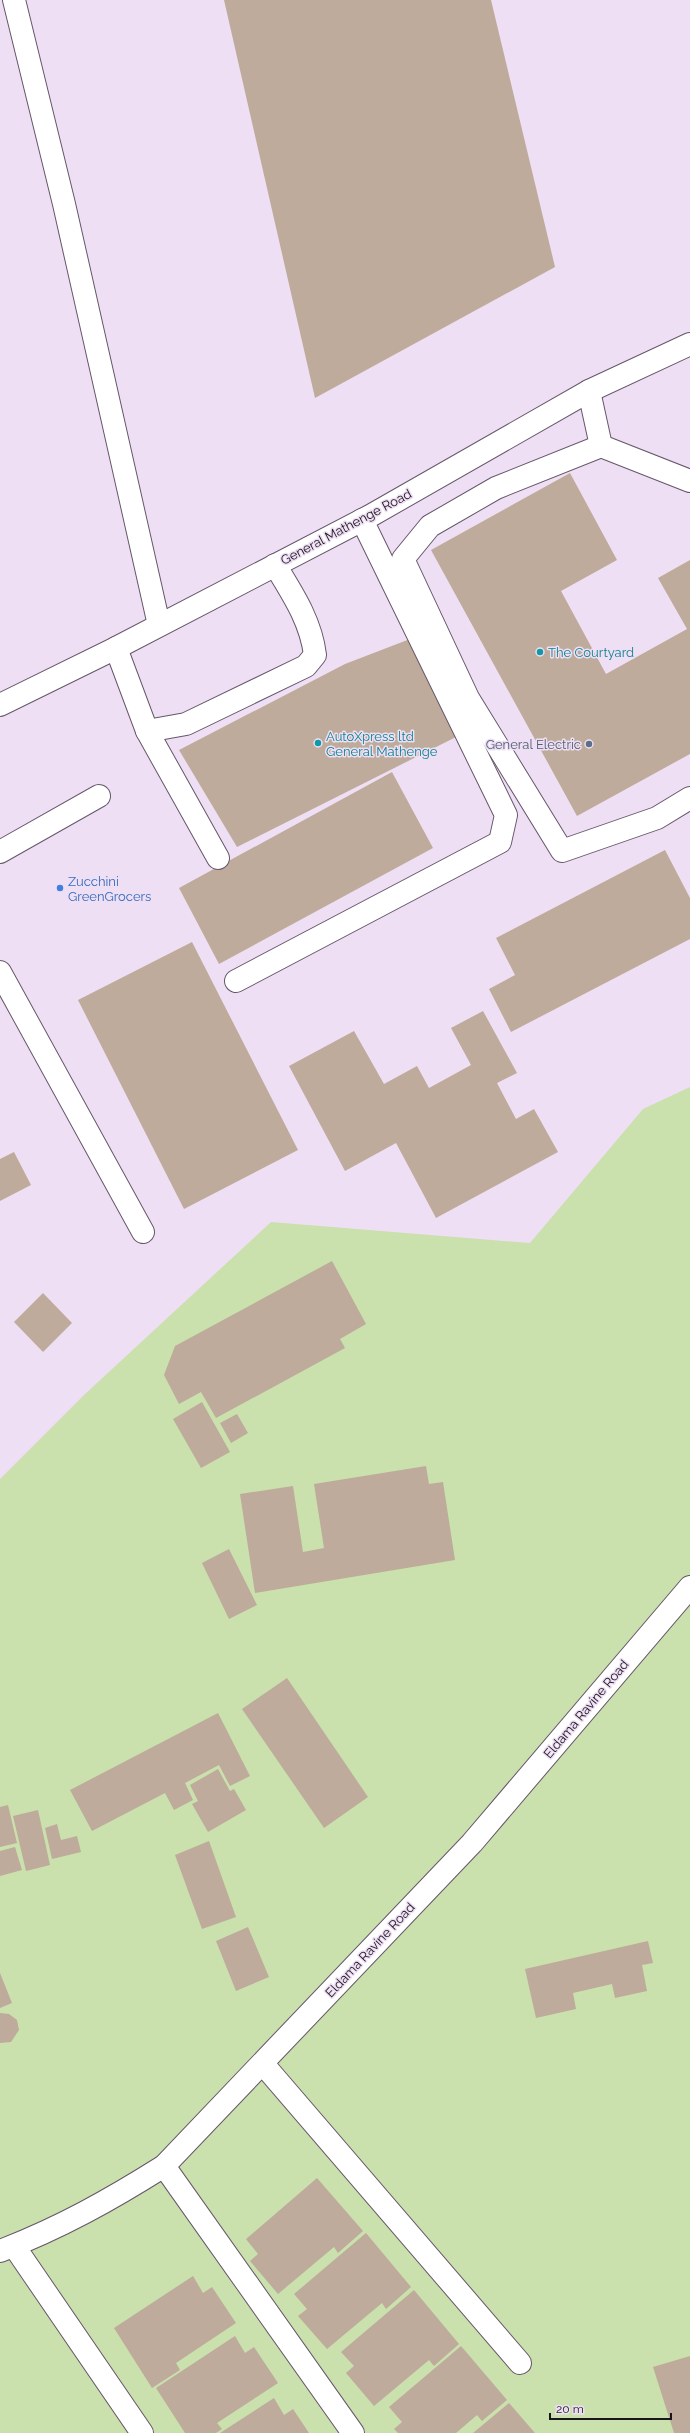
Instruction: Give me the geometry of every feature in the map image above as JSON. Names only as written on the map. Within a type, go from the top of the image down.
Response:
[{"type":"street","points":[[14,0],[64,204],[159,625]]},
{"type":"street","name":"General Mathenge Road","points":[[0,705],[116,648],[362,520],[589,391],[690,344]]},
{"type":"street","points":[[589,391],[601,446]]},
{"type":"street","points":[[690,480],[601,446],[496,488],[430,526],[403,559],[468,698],[562,851],[657,818],[690,798]]},
{"type":"street","points":[[236,981],[500,842],[506,815],[362,520]]},
{"type":"street","points":[[147,732],[186,724],[306,666],[315,655],[313,638],[298,604],[275,565]]},
{"type":"street","points":[[116,648],[147,732],[218,858]]},
{"type":"street","points":[[0,852],[99,796]]},
{"type":"street","points":[[0,972],[143,1232]]},
{"type":"street","name":"Eldama Ravine Road","points":[[7,2249],[111,2200],[164,2166],[263,2064],[472,1843],[690,1588]]},
{"type":"street","points":[[263,2064],[520,2363]]},
{"type":"street","points":[[164,2166],[353,2433]]},
{"type":"street","points":[[7,2249],[142,2433]]},
{"type":"green space","points":[[690,1087],[690,2433],[0,2433],[0,1479],[84,1395],[271,1222],[530,1243],[643,1109]]},
{"type":"building","points":[[224,0],[491,0],[555,267],[315,398]]},
{"type":"building","name":"The Courtyard","points":[[570,473],[617,560],[561,591],[606,674],[687,629],[658,578],[690,560],[690,754],[577,816],[431,550]]},
{"type":"building","name":"AutoXpress ltd General Mathenge","points":[[410,639],[458,736],[237,847],[179,750],[345,664]]},
{"type":"building","points":[[392,772],[433,848],[219,964],[179,888]]},
{"type":"building","points":[[665,850],[690,898],[690,939],[511,1032],[489,989],[515,975],[496,938]]},
{"type":"building","points":[[192,942],[298,1150],[184,1209],[78,1000]]},
{"type":"building","points":[[483,1011],[517,1073],[497,1083],[516,1119],[534,1109],[558,1152],[436,1218],[396,1143],[345,1171],[289,1066],[354,1031],[384,1084],[417,1066],[429,1088],[471,1065],[451,1028]]},
{"type":"building","points":[[14,1152],[31,1185],[0,1201],[0,1159]]},
{"type":"building","points":[[332,1261],[366,1324],[340,1339],[345,1348],[216,1418],[201,1392],[179,1404],[164,1375],[175,1346]]},
{"type":"building","points":[[43,1293],[72,1323],[43,1352],[14,1322]]},
{"type":"building","points":[[202,1402],[230,1452],[201,1468],[173,1419]]},
{"type":"building","points":[[237,1414],[248,1433],[231,1443],[220,1423]]},
{"type":"building","points":[[426,1466],[429,1484],[443,1482],[455,1560],[255,1593],[240,1494],[293,1486],[303,1552],[324,1548],[314,1484]]},
{"type":"building","points":[[229,1549],[257,1605],[229,1619],[202,1563]]},
{"type":"building","points":[[287,1678],[368,1797],[324,1828],[242,1709]]},
{"type":"building","points":[[218,1713],[250,1776],[230,1786],[219,1765],[185,1783],[193,1800],[174,1810],[165,1793],[92,1831],[70,1790]]},
{"type":"building","points":[[218,1769],[230,1791],[234,1789],[246,1810],[208,1832],[192,1804],[198,1801],[190,1785]]},
{"type":"building","points":[[8,1805],[17,1843],[0,1847],[0,1807]]},
{"type":"building","points":[[38,1810],[50,1865],[26,1871],[13,1816]]},
{"type":"building","points":[[57,1824],[61,1840],[77,1836],[81,1852],[52,1859],[45,1828]]},
{"type":"building","points":[[209,1841],[236,1917],[202,1929],[175,1855]]},
{"type":"building","points":[[15,1847],[22,1870],[0,1876],[0,1851]]},
{"type":"building","points":[[248,1927],[269,1977],[236,1991],[216,1941]]},
{"type":"building","points":[[648,1941],[653,1963],[642,1965],[647,1991],[615,1998],[612,1984],[573,1993],[576,2009],[536,2018],[525,1969]]},
{"type":"building","points":[[0,1973],[12,2003],[0,2008]]},
{"type":"building","points":[[0,2013],[9,2014],[17,2020],[19,2030],[11,2042],[0,2043]]},
{"type":"building","points":[[317,2178],[363,2231],[338,2253],[334,2247],[278,2294],[250,2261],[258,2254],[246,2239]]},
{"type":"building","points":[[366,2233],[411,2287],[386,2309],[382,2303],[327,2349],[298,2316],[307,2309],[294,2294]]},
{"type":"building","points":[[193,2276],[203,2293],[212,2287],[236,2323],[176,2363],[180,2370],[152,2388],[114,2328]]},
{"type":"building","points":[[414,2290],[459,2344],[434,2366],[429,2360],[374,2406],[346,2373],[354,2366],[341,2352]]},
{"type":"building","points":[[235,2336],[245,2353],[254,2347],[278,2383],[217,2423],[222,2429],[216,2433],[185,2433],[156,2388]]},
{"type":"building","points":[[461,2346],[507,2400],[482,2421],[477,2415],[456,2433],[398,2433],[394,2429],[402,2422],[389,2407]]},
{"type":"building","points":[[690,2356],[690,2433],[674,2433],[653,2367]]},
{"type":"building","points":[[274,2398],[284,2415],[293,2409],[309,2433],[220,2433]]},
{"type":"building","points":[[509,2403],[535,2433],[473,2433]]},
{"type":"place","name":"The Courtyard","points":[[540,652]]},
{"type":"place","name":"AutoXpress ltd General Mathenge","points":[[318,743]]},
{"type":"place","name":"General Electric","points":[[589,744]]},
{"type":"place","name":"Zucchini GreenGrocers","points":[[60,888]]}]
